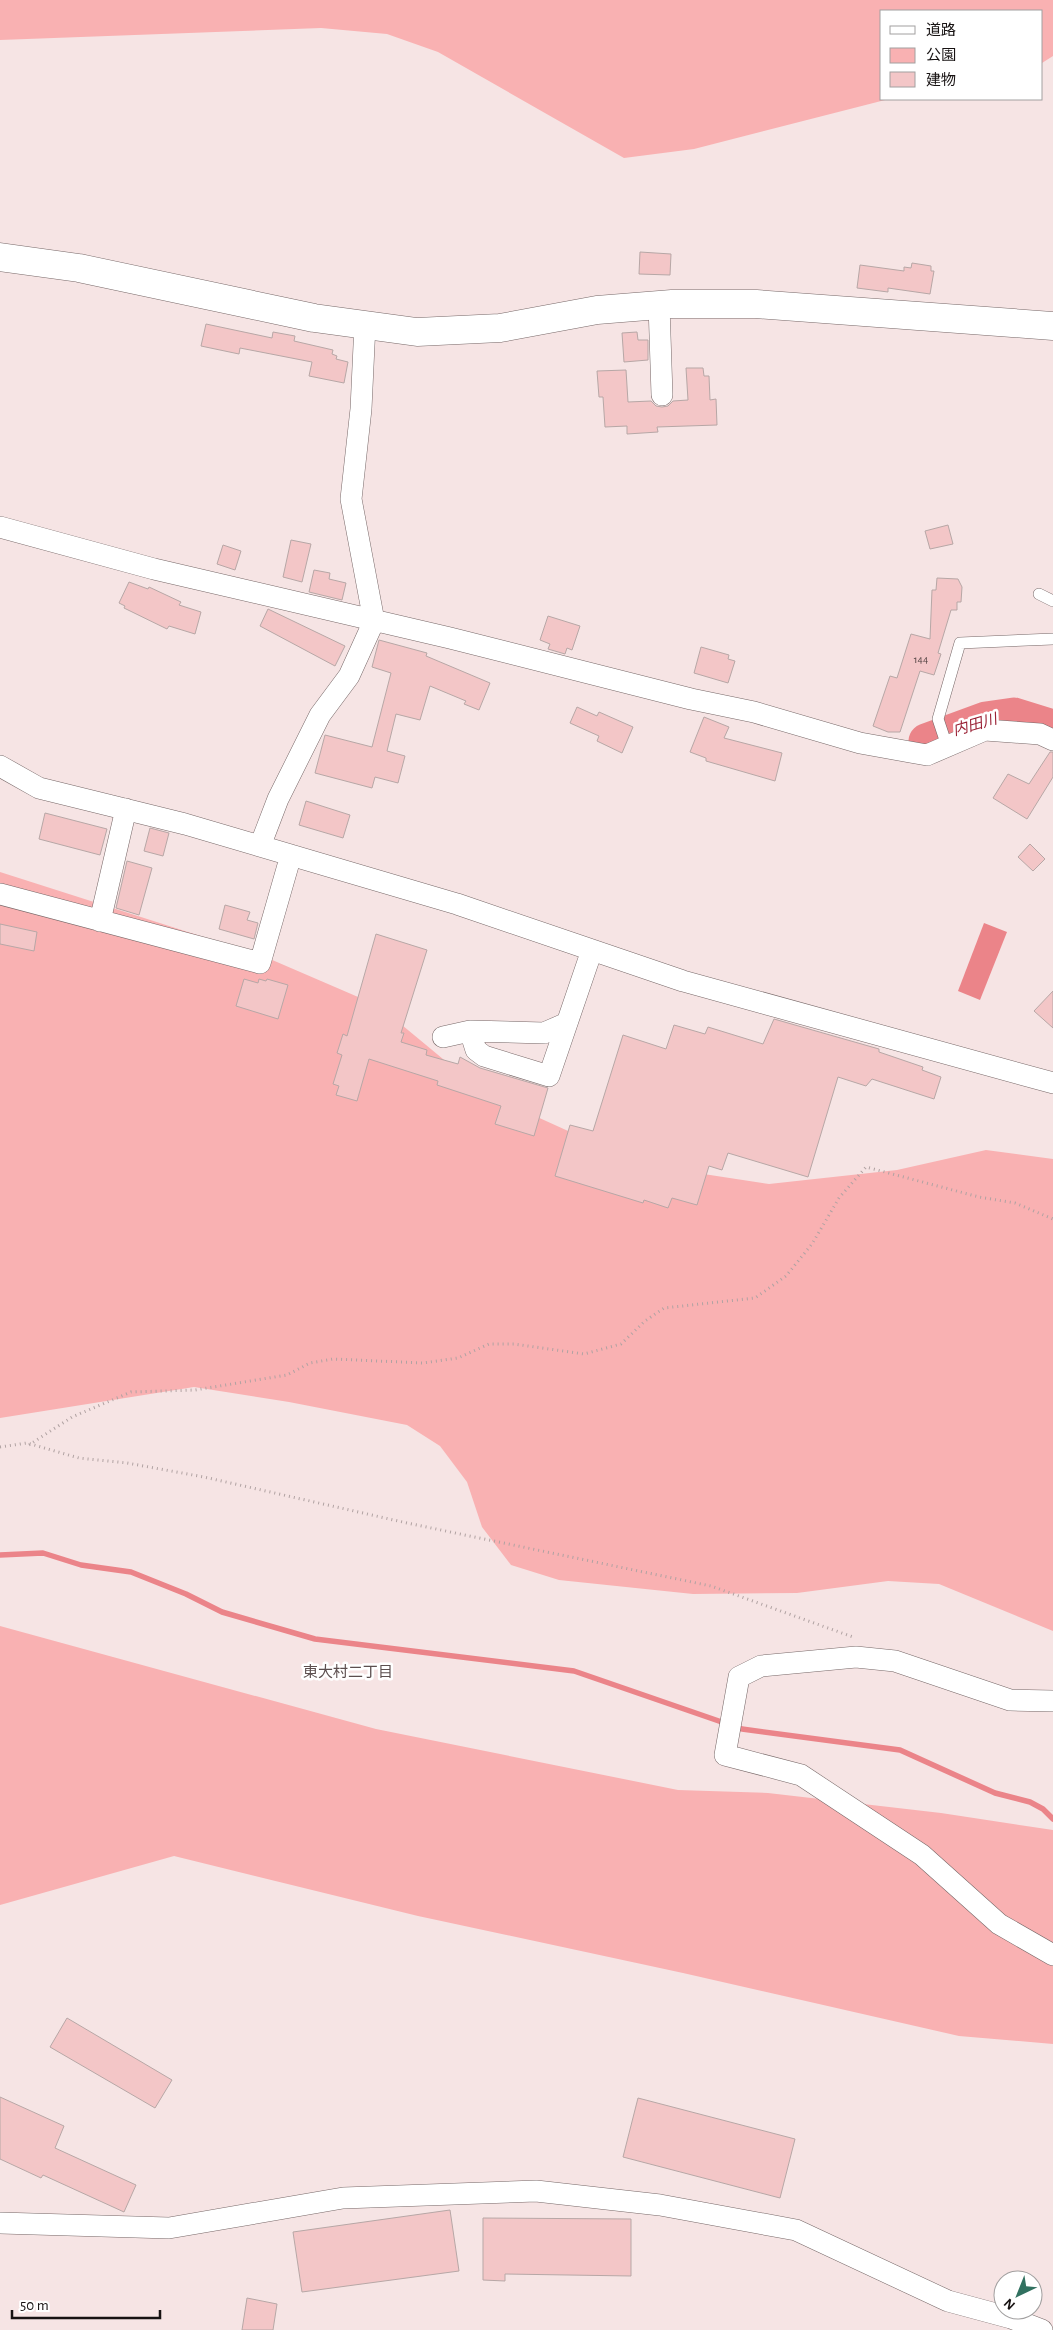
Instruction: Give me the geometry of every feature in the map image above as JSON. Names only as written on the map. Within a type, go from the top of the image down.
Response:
[{"type":"street","points":[[0,257],[79,268],[314,318],[417,332],[500,328],[598,310],[659,305],[756,304],[1053,326]]},
{"type":"street","points":[[659,305],[662,395]]},
{"type":"street","points":[[260,846],[278,800],[320,715],[349,676],[374,621],[351,499],[361,409],[366,324]]},
{"type":"street","points":[[0,527],[154,570],[754,712],[860,743],[927,755],[985,730],[1040,734],[1053,740]]},
{"type":"street","points":[[0,766],[39,788],[126,809],[260,846],[457,904],[683,982],[1053,1083]]},
{"type":"street","points":[[100,921],[126,809]]},
{"type":"street","points":[[0,894],[260,963],[291,855]]},
{"type":"street","points":[[470,1031],[476,1050],[484,1056],[548,1076],[592,950]]},
{"type":"street","points":[[443,1036],[470,1031],[544,1033],[567,1023]]},
{"type":"street","points":[[1053,1701],[1010,1700],[895,1661],[856,1657],[761,1666],[739,1677],[726,1740],[725,1755],[801,1775],[922,1855],[999,1924],[1053,1955]]},
{"type":"street","points":[[0,2224],[169,2228],[343,2198],[536,2191],[660,2205],[796,2230],[948,2301],[1010,2318],[1042,2330]]},
{"type":"lane","points":[[1039,594],[1053,601]]},
{"type":"lane","points":[[947,745],[938,719],[960,643],[1053,639]]},
{"type":"path","points":[[29,1444],[72,1417],[131,1392],[195,1390],[287,1375],[310,1363],[333,1359],[423,1364],[458,1358],[489,1344],[514,1344],[584,1354],[621,1344],[645,1321],[664,1308],[755,1298],[786,1276],[812,1244],[839,1198],[866,1167],[978,1196],[1016,1203],[1053,1219]]},
{"type":"path","points":[[0,1446],[29,1444],[79,1458],[127,1463],[204,1478],[408,1524],[711,1586],[857,1639]]},
{"type":"green space","points":[[0,0],[1053,0],[1053,56],[1043,62],[1043,10],[880,10],[880,100],[885,100],[694,149],[624,158],[438,52],[387,34],[321,28],[0,40]]},
{"type":"green space","points":[[0,872],[263,956],[379,1006],[484,1093],[588,1140],[697,1173],[769,1184],[897,1170],[986,1150],[1053,1159],[1053,1631],[939,1584],[888,1581],[797,1593],[693,1594],[559,1580],[511,1565],[482,1527],[467,1482],[440,1446],[407,1425],[289,1402],[194,1387],[0,1418]]},
{"type":"green space","points":[[0,1626],[376,1729],[678,1790],[768,1793],[941,1813],[1053,1830],[1053,2044],[959,2036],[683,1973],[418,1916],[174,1856],[0,1905]]},
{"type":"shaded area","points":[[984,923],[1007,932],[980,1000],[958,991]]},
{"type":"building","points":[[640,252],[671,254],[670,275],[639,274]]},
{"type":"building","points":[[912,263],[931,266],[931,271],[934,271],[930,294],[888,288],[888,292],[857,288],[860,265],[904,271],[904,267],[911,268]]},
{"type":"building","points":[[206,324],[272,338],[273,332],[295,336],[294,341],[333,350],[332,354],[337,356],[336,359],[348,362],[344,383],[309,376],[312,362],[240,348],[239,354],[201,346]]},
{"type":"building","points":[[637,332],[638,340],[648,340],[648,360],[624,362],[622,333]]},
{"type":"building","points":[[686,368],[703,368],[704,376],[709,376],[710,400],[716,399],[717,425],[657,427],[658,432],[627,434],[627,426],[605,427],[603,397],[599,397],[597,371],[626,370],[628,402],[651,401],[656,406],[662,407],[668,406],[673,401],[688,400]]},
{"type":"building","points":[[948,525],[953,544],[930,549],[925,531]]},
{"type":"building","points":[[291,540],[311,544],[302,582],[283,577]]},
{"type":"building","points":[[223,545],[241,551],[235,570],[217,564]]},
{"type":"building","points":[[314,570],[330,573],[329,579],[346,583],[342,600],[309,592]]},
{"type":"building","points":[[937,578],[958,579],[962,587],[961,602],[957,602],[957,610],[951,610],[938,653],[941,654],[934,675],[920,671],[900,732],[888,732],[873,726],[890,676],[897,678],[911,634],[930,639],[932,590],[936,590]]},
{"type":"building","points":[[129,582],[148,589],[149,587],[181,602],[179,605],[201,612],[195,634],[169,626],[167,629],[124,608],[125,606],[119,603]]},
{"type":"building","points":[[268,609],[345,646],[335,666],[260,626]]},
{"type":"building","points":[[548,616],[580,626],[572,650],[567,648],[565,654],[548,649],[550,644],[540,640]]},
{"type":"building","points":[[379,640],[427,653],[426,656],[490,683],[479,710],[464,704],[466,701],[430,686],[420,720],[396,714],[387,751],[405,756],[398,783],[375,777],[372,788],[315,773],[325,735],[372,747],[391,673],[372,667]]},
{"type":"building","points":[[701,647],[729,655],[728,659],[735,661],[728,683],[694,673]]},
{"type":"building","points":[[577,707],[597,716],[599,712],[633,727],[622,753],[597,741],[599,736],[570,723]]},
{"type":"building","points":[[704,717],[729,727],[724,738],[782,753],[775,781],[706,761],[706,758],[690,752]]},
{"type":"building","points":[[1050,752],[1053,752],[1053,777],[1027,819],[993,798],[1008,774],[1029,784]]},
{"type":"building","points":[[306,801],[350,815],[343,838],[299,825]]},
{"type":"building","points":[[45,813],[107,829],[100,855],[39,839]]},
{"type":"building","points":[[150,828],[169,833],[163,856],[144,851]]},
{"type":"building","points":[[1030,844],[1045,859],[1033,871],[1018,857]]},
{"type":"building","points":[[127,861],[152,868],[139,915],[116,908]]},
{"type":"building","points":[[225,905],[250,912],[247,920],[258,923],[254,939],[219,929]]},
{"type":"building","points":[[0,924],[37,932],[34,951],[0,944]]},
{"type":"building","points":[[376,934],[427,950],[401,1033],[404,1033],[401,1042],[427,1050],[426,1055],[458,1064],[460,1057],[480,1068],[548,1088],[534,1136],[495,1124],[501,1106],[437,1085],[438,1081],[369,1059],[357,1101],[336,1095],[339,1086],[333,1084],[342,1055],[337,1053],[343,1034],[347,1036]]},
{"type":"building","points":[[244,979],[258,983],[259,979],[266,981],[267,979],[288,985],[278,1019],[236,1006]]},
{"type":"building","points":[[1053,991],[1053,1028],[1034,1011]]},
{"type":"building","points":[[774,1019],[879,1049],[879,1052],[923,1067],[922,1070],[941,1077],[934,1099],[872,1079],[866,1086],[838,1077],[808,1177],[728,1153],[722,1170],[709,1166],[697,1205],[672,1198],[668,1208],[644,1200],[643,1203],[555,1176],[570,1125],[593,1131],[623,1035],[666,1049],[674,1025],[705,1034],[708,1027],[763,1044]]},
{"type":"building","points":[[67,2018],[172,2080],[155,2108],[50,2047]]},
{"type":"building","points":[[0,2097],[64,2126],[55,2148],[136,2185],[124,2212],[43,2175],[41,2178],[0,2159]]},
{"type":"building","points":[[638,2098],[795,2139],[780,2198],[623,2157]]},
{"type":"building","points":[[450,2210],[459,2271],[302,2292],[293,2232]]},
{"type":"building","points":[[483,2218],[631,2219],[631,2276],[505,2274],[505,2281],[483,2280]]},
{"type":"building","points":[[247,2298],[277,2304],[273,2330],[242,2330]]},
{"type":"waterway","name":"内田川","points":[[926,741],[986,719],[1014,715],[1053,727]]},
{"type":"waterway","points":[[0,1555],[43,1553],[81,1565],[131,1572],[186,1594],[222,1612],[315,1639],[574,1671],[742,1729],[900,1750],[995,1793],[1030,1802],[1043,1809],[1053,1819]]},
{"type":"district","name":"東大村二丁目","points":[[348,1672]]}]
